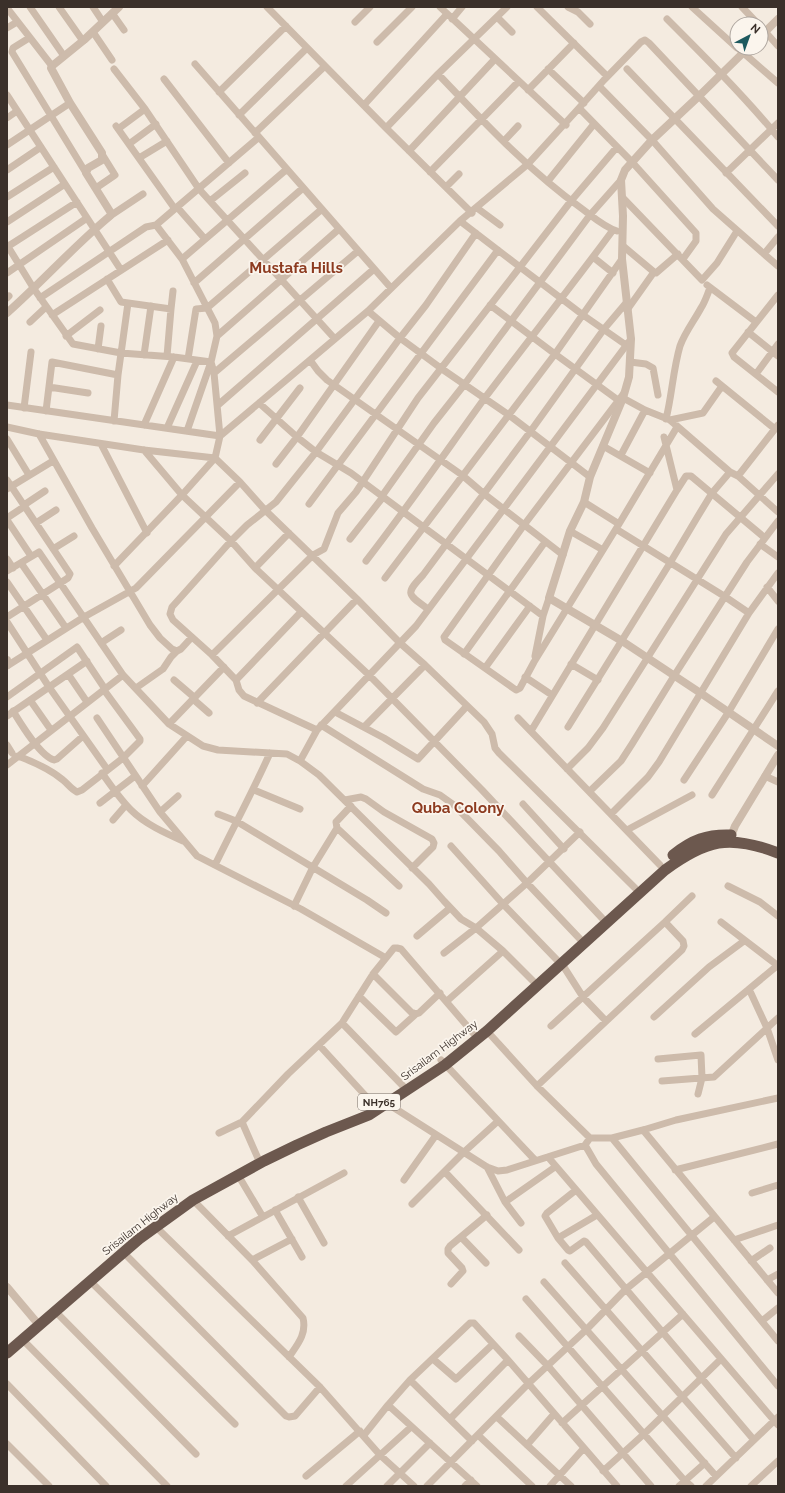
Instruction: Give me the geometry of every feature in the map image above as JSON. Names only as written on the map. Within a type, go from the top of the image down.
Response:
[{"type":"highway","name":"Srisailam Highway","points":[[7,1344],[36,1322],[142,1229],[202,1188],[258,1160],[296,1138],[354,1115],[374,1105],[443,1062],[533,981],[560,962],[580,939],[602,918],[660,865],[679,850],[699,839],[715,835],[730,838],[778,853]]},
{"type":"highway","name":"Srisailam Highway","points":[[7,1353],[22,1339],[36,1322],[55,1311],[155,1226],[193,1200],[238,1175],[258,1160],[369,1115],[388,1104],[487,1031],[560,962],[665,870],[684,856],[703,847],[730,838],[748,837],[766,841],[778,846]]},
{"type":"street","points":[[30,7],[64,56]]},
{"type":"street","points":[[59,7],[82,41]]},
{"type":"street","points":[[93,7],[103,22]]},
{"type":"street","points":[[52,66],[93,32],[119,7]]},
{"type":"street","points":[[267,7],[446,187],[475,210],[500,225]]},
{"type":"street","points":[[356,22],[370,7]]},
{"type":"street","points":[[377,42],[412,7]]},
{"type":"street","points":[[440,7],[518,82],[566,125]]},
{"type":"street","points":[[364,105],[449,16],[462,7]]},
{"type":"street","points":[[386,128],[438,74],[507,7]]},
{"type":"street","points":[[537,7],[608,76]]},
{"type":"street","points":[[568,7],[578,12],[590,24]]},
{"type":"street","points":[[692,7],[729,39]]},
{"type":"street","points":[[742,7],[750,16]]},
{"type":"street","points":[[7,8],[52,66],[51,68],[53,73],[70,103],[115,175],[96,188]]},
{"type":"street","points":[[112,13],[124,30]]},
{"type":"street","points":[[497,17],[512,32]]},
{"type":"street","points":[[667,19],[721,73],[778,137]]},
{"type":"street","points":[[769,27],[778,20]]},
{"type":"street","points":[[7,28],[17,22]]},
{"type":"street","points":[[219,92],[286,26]]},
{"type":"street","points":[[93,32],[112,60]]},
{"type":"street","points":[[29,38],[14,48],[12,52],[110,210],[110,216]]},
{"type":"street","points":[[769,38],[778,46]]},
{"type":"street","points":[[7,405],[220,436],[368,311],[460,221],[475,210],[528,164],[566,125],[608,76],[641,42],[645,40],[778,180]]},
{"type":"street","points":[[528,90],[574,43]]},
{"type":"street","points":[[239,115],[307,48]]},
{"type":"street","points":[[350,539],[382,497],[418,445],[590,215],[621,180],[625,170],[652,140],[699,96],[735,56]]},
{"type":"street","points":[[749,56],[778,83]]},
{"type":"street","points":[[409,150],[495,59]]},
{"type":"street","points":[[195,64],[391,288]]},
{"type":"street","points":[[40,298],[146,227],[156,225],[229,163],[325,66]]},
{"type":"street","points":[[114,69],[156,124],[199,189],[335,339]]},
{"type":"street","points":[[548,69],[582,106],[594,124],[632,162],[696,233],[696,241],[681,257],[659,272],[654,272],[623,246]]},
{"type":"street","points":[[627,69],[778,226]]},
{"type":"street","points":[[438,74],[528,164],[571,201],[613,230],[624,234]]},
{"type":"street","points":[[164,79],[229,163]]},
{"type":"street","points":[[430,172],[518,82]]},
{"type":"street","points":[[599,86],[652,140],[713,209],[778,266]]},
{"type":"street","points":[[7,95],[121,270]]},
{"type":"street","points":[[7,145],[70,103]]},
{"type":"street","points":[[145,109],[117,127],[176,208],[205,239]]},
{"type":"street","points":[[7,118],[18,111]]},
{"type":"street","points":[[726,173],[778,123]]},
{"type":"street","points":[[129,144],[156,124]]},
{"type":"street","points":[[548,181],[594,124]]},
{"type":"street","points":[[504,141],[518,126]]},
{"type":"street","points":[[139,158],[167,141]]},
{"type":"street","points":[[7,170],[41,146]]},
{"type":"street","points":[[212,655],[313,555],[324,549],[338,513],[363,482],[418,398],[571,201],[617,147]]},
{"type":"street","points":[[86,173],[88,168],[102,160],[102,153]]},
{"type":"street","points":[[7,197],[54,167]]},
{"type":"street","points":[[182,259],[287,169]]},
{"type":"street","points":[[210,201],[245,173]]},
{"type":"street","points":[[446,187],[460,174]]},
{"type":"street","points":[[534,662],[544,616],[570,531],[584,502],[590,477],[622,396],[630,362],[627,306],[622,259],[624,234],[621,180]]},
{"type":"street","points":[[7,222],[65,184]]},
{"type":"street","points":[[194,283],[303,188]]},
{"type":"street","points":[[7,313],[34,289],[95,229],[110,216],[142,194]]},
{"type":"street","points":[[623,198],[710,288],[756,322]]},
{"type":"street","points":[[77,202],[7,246],[66,336],[73,344],[98,349],[121,353],[170,356],[211,362]]},
{"type":"street","points":[[188,359],[195,311],[198,308],[207,308],[322,209]]},
{"type":"street","points":[[7,273],[87,218]]},
{"type":"street","points":[[460,221],[583,315],[604,329],[628,342]]},
{"type":"street","points":[[156,225],[182,259],[215,323],[217,336],[211,362],[187,431]]},
{"type":"street","points":[[217,336],[339,229]]},
{"type":"street","points":[[366,561],[404,512],[485,399],[613,230]]},
{"type":"street","points":[[702,280],[717,263],[737,230]]},
{"type":"street","points":[[476,233],[426,305],[316,452],[280,497],[231,541],[172,607],[170,614],[173,620],[212,655],[236,680],[239,690],[244,696],[257,703],[319,727],[423,789],[440,795],[454,805],[499,851],[580,939]]},
{"type":"street","points":[[764,254],[778,237]]},
{"type":"street","points":[[52,315],[168,240]]},
{"type":"street","points":[[309,504],[498,250]]},
{"type":"street","points":[[214,373],[358,251]]},
{"type":"street","points":[[592,257],[613,273]]},
{"type":"street","points":[[385,578],[462,475],[509,416],[622,259]]},
{"type":"street","points":[[218,405],[374,269]]},
{"type":"street","points":[[428,609],[418,602],[412,595],[410,591],[412,587],[484,494],[604,329],[627,306],[654,272]]},
{"type":"street","points":[[107,279],[121,302],[171,309]]},
{"type":"street","points":[[668,420],[673,377],[680,346],[687,330],[701,310],[710,288]]},
{"type":"street","points":[[144,425],[170,356],[173,291]]},
{"type":"street","points":[[778,295],[732,353],[734,357],[778,392]]},
{"type":"street","points":[[114,420],[118,375],[128,303]]},
{"type":"street","points":[[490,305],[597,385],[622,396],[645,410],[668,420],[730,472],[738,476],[778,512]]},
{"type":"street","points":[[144,355],[151,306]]},
{"type":"street","points":[[30,322],[46,307]]},
{"type":"street","points":[[66,336],[100,310]]},
{"type":"street","points":[[368,311],[421,354],[509,416],[590,477]]},
{"type":"street","points":[[276,464],[297,437],[379,321]]},
{"type":"street","points":[[98,349],[101,326]]},
{"type":"street","points":[[748,332],[778,356]]},
{"type":"street","points":[[300,761],[319,727],[370,676],[416,626],[628,342]]},
{"type":"street","points":[[756,374],[778,344]]},
{"type":"street","points":[[24,408],[31,352]]},
{"type":"street","points":[[310,360],[318,371],[334,385],[440,461],[462,475],[484,494],[563,555]]},
{"type":"street","points":[[167,428],[197,361]]},
{"type":"street","points":[[46,411],[52,362],[118,375]]},
{"type":"street","points":[[114,566],[147,533],[215,458],[220,436],[218,405],[211,362]]},
{"type":"street","points":[[630,362],[646,364],[653,368],[658,395]]},
{"type":"street","points":[[668,420],[703,413],[719,384],[776,427],[738,476]]},
{"type":"street","points":[[49,387],[88,393]]},
{"type":"street","points":[[260,440],[300,388]]},
{"type":"street","points":[[622,396],[524,525],[444,636],[445,640],[516,690],[520,688],[534,662],[677,427]]},
{"type":"street","points":[[258,403],[316,452],[337,466],[351,473],[544,616]]},
{"type":"street","points":[[621,455],[645,410]]},
{"type":"street","points":[[7,430],[7,427],[101,444],[215,458],[240,482],[265,510],[313,555],[400,643],[489,727],[495,748],[499,753],[635,888]]},
{"type":"street","points":[[39,434],[53,461],[129,591],[160,638],[172,649],[177,651]]},
{"type":"street","points":[[664,437],[677,490]]},
{"type":"street","points":[[7,438],[29,475]]},
{"type":"street","points":[[101,444],[147,533]]},
{"type":"street","points":[[603,446],[650,472]]},
{"type":"street","points":[[144,450],[182,495],[231,541],[255,568],[370,676],[482,790],[602,918]]},
{"type":"street","points":[[7,617],[68,578],[70,574],[8,485],[53,461]]},
{"type":"street","points":[[568,727],[712,493],[730,472]]},
{"type":"street","points":[[567,769],[588,748],[603,728],[726,534],[778,474]]},
{"type":"street","points":[[530,731],[642,546],[688,475],[712,493],[765,538]]},
{"type":"street","points":[[7,665],[142,583],[240,482]]},
{"type":"street","points":[[31,556],[7,519],[45,491]]},
{"type":"street","points":[[584,502],[642,546],[749,613]]},
{"type":"street","points":[[36,524],[56,510]]},
{"type":"street","points":[[590,792],[621,761],[724,596],[778,521]]},
{"type":"street","points":[[570,531],[603,550]]},
{"type":"street","points":[[255,568],[289,533]]},
{"type":"street","points":[[53,549],[74,536]]},
{"type":"street","points":[[464,654],[509,590],[546,542]]},
{"type":"street","points":[[760,544],[778,557]]},
{"type":"street","points":[[7,559],[10,570],[39,552],[124,675],[169,724],[203,746],[218,750],[287,754],[300,761],[320,776],[345,800],[450,908],[503,951],[533,981]]},
{"type":"street","points":[[21,563],[66,628]]},
{"type":"street","points":[[611,814],[652,772],[702,694],[749,613],[778,573]]},
{"type":"street","points":[[7,582],[47,640]]},
{"type":"street","points":[[767,587],[778,601]]},
{"type":"street","points":[[549,598],[622,641],[778,746]]},
{"type":"street","points":[[257,703],[357,599]]},
{"type":"street","points":[[485,668],[530,606]]},
{"type":"street","points":[[236,680],[301,612]]},
{"type":"street","points":[[7,622],[83,736],[105,771],[115,792],[132,812],[166,834],[186,842]]},
{"type":"street","points":[[684,780],[728,712],[778,629]]},
{"type":"street","points":[[101,643],[121,630]]},
{"type":"street","points":[[136,688],[163,669],[171,657],[192,637]]},
{"type":"street","points":[[7,697],[74,647],[77,647],[140,739],[139,743],[123,758],[82,790],[77,792],[48,769],[15,755],[7,745]]},
{"type":"street","points":[[7,660],[7,665]]},
{"type":"street","points":[[83,736],[54,760],[50,759],[10,714],[87,661]]},
{"type":"street","points":[[571,664],[598,680]]},
{"type":"street","points":[[364,727],[425,665]]},
{"type":"street","points":[[169,724],[224,667]]},
{"type":"street","points":[[68,674],[87,702]]},
{"type":"street","points":[[7,765],[15,755],[35,743],[124,675]]},
{"type":"street","points":[[525,677],[552,695]]},
{"type":"street","points":[[174,680],[209,713]]},
{"type":"street","points":[[712,795],[778,691]]},
{"type":"street","points":[[30,700],[51,730]]},
{"type":"street","points":[[335,712],[384,738],[416,758],[421,757],[467,706]]},
{"type":"street","points":[[97,718],[160,812],[197,856],[294,906],[386,958]]},
{"type":"street","points":[[518,718],[660,865]]},
{"type":"street","points":[[142,786],[187,736]]},
{"type":"street","points":[[215,865],[236,821],[254,790],[270,753]]},
{"type":"street","points":[[730,838],[734,826],[778,755]]},
{"type":"street","points":[[100,803],[135,776]]},
{"type":"street","points":[[765,776],[778,782]]},
{"type":"street","points":[[254,790],[300,809]]},
{"type":"street","points":[[626,830],[692,795]]},
{"type":"street","points":[[160,812],[178,796]]},
{"type":"street","points":[[345,800],[360,797],[366,799],[384,812],[432,839],[434,843],[433,847],[412,868]]},
{"type":"street","points":[[523,804],[564,849]]},
{"type":"street","points":[[113,820],[126,805]]},
{"type":"street","points":[[351,806],[336,822],[337,828],[399,886]]},
{"type":"street","points":[[218,814],[236,821],[386,913]]},
{"type":"street","points":[[294,906],[313,867],[337,828]]},
{"type":"street","points":[[444,953],[476,928],[527,883],[580,832]]},
{"type":"street","points":[[451,846],[503,904],[560,962],[584,997],[606,1021]]},
{"type":"street","points":[[728,886],[760,902],[778,916]]},
{"type":"street","points":[[551,1026],[692,896]]},
{"type":"street","points":[[417,936],[450,908]]},
{"type":"street","points":[[537,1086],[682,950],[684,946],[683,941],[665,922]]},
{"type":"street","points":[[695,1034],[778,965],[721,922]]},
{"type":"street","points":[[654,1017],[709,967],[744,940]]},
{"type":"street","points":[[219,1133],[242,1122],[288,1074],[342,1023],[373,974],[394,948],[401,949],[474,1034]]},
{"type":"street","points":[[447,1001],[503,951]]},
{"type":"street","points":[[373,974],[411,1012],[416,1014]]},
{"type":"street","points":[[749,989],[767,1028],[778,1060]]},
{"type":"street","points":[[359,996],[396,1032],[440,994]]},
{"type":"street","points":[[662,1081],[714,1076],[778,1018]]},
{"type":"street","points":[[342,1023],[403,1086]]},
{"type":"street","points":[[487,1031],[537,1086],[590,1138],[612,1138],[676,1120],[778,1098]]},
{"type":"street","points":[[319,1045],[374,1105]]},
{"type":"street","points":[[658,1059],[701,1055],[702,1078],[698,1094]]},
{"type":"street","points":[[443,1062],[535,1160]]},
{"type":"street","points":[[388,1104],[487,1167],[498,1171],[507,1170],[585,1145],[590,1138]]},
{"type":"street","points":[[242,1122],[258,1160]]},
{"type":"street","points":[[412,1204],[464,1152],[498,1122]]},
{"type":"street","points":[[643,1130],[674,1170],[778,1293]]},
{"type":"street","points":[[404,1180],[436,1135]]},
{"type":"street","points":[[612,1138],[778,1340]]},
{"type":"street","points":[[674,1170],[778,1144]]},
{"type":"street","points":[[585,1145],[596,1164],[778,1386]]},
{"type":"street","points":[[548,1157],[721,1359],[777,1421],[754,1440],[706,1486]]},
{"type":"street","points":[[505,1202],[555,1166]]},
{"type":"street","points":[[487,1167],[505,1202],[521,1224]]},
{"type":"street","points":[[445,1172],[519,1250]]},
{"type":"street","points":[[228,1236],[344,1173]]},
{"type":"street","points":[[238,1175],[263,1217]]},
{"type":"street","points":[[752,1193],[778,1185]]},
{"type":"street","points":[[576,1190],[545,1216],[558,1238],[570,1251],[584,1241],[586,1242],[625,1290],[754,1440]]},
{"type":"street","points":[[298,1197],[324,1243]]},
{"type":"street","points":[[193,1200],[252,1260],[303,1318],[305,1325],[302,1338],[289,1357]]},
{"type":"street","points":[[275,1210],[302,1257]]},
{"type":"street","points":[[451,1284],[463,1271],[448,1253],[448,1249],[487,1215]]},
{"type":"street","points":[[558,1238],[597,1215]]},
{"type":"street","points":[[427,1486],[625,1290],[714,1217]]},
{"type":"street","points":[[734,1240],[778,1224]]},
{"type":"street","points":[[155,1226],[320,1387],[380,1455],[414,1486]]},
{"type":"street","points":[[461,1237],[486,1262]]},
{"type":"street","points":[[252,1260],[292,1239]]},
{"type":"street","points":[[751,1260],[770,1248]]},
{"type":"street","points":[[123,1252],[286,1416],[295,1416],[320,1387]]},
{"type":"street","points":[[565,1263],[736,1458]]},
{"type":"street","points":[[767,1280],[778,1274]]},
{"type":"street","points":[[90,1281],[235,1424]]},
{"type":"street","points":[[544,1282],[716,1476]]},
{"type":"street","points":[[7,1287],[36,1322]]},
{"type":"street","points":[[526,1299],[644,1434],[682,1483],[691,1486]]},
{"type":"street","points":[[762,1321],[778,1308]]},
{"type":"street","points":[[55,1311],[196,1454]]},
{"type":"street","points":[[562,1423],[683,1314]]},
{"type":"street","points":[[306,1476],[362,1433],[410,1380],[470,1323],[474,1323],[617,1486]]},
{"type":"street","points":[[519,1336],[548,1366],[651,1486]]},
{"type":"street","points":[[22,1339],[167,1486]]},
{"type":"street","points":[[433,1359],[456,1379],[458,1379],[493,1344]]},
{"type":"street","points":[[603,1471],[663,1416],[721,1359]]},
{"type":"street","points":[[450,1419],[508,1360]]},
{"type":"street","points":[[410,1380],[472,1441]]},
{"type":"street","points":[[7,1384],[106,1486]]},
{"type":"street","points":[[388,1405],[477,1486]]},
{"type":"street","points":[[527,1445],[554,1414]]},
{"type":"street","points":[[497,1417],[571,1486]]},
{"type":"street","points":[[346,1486],[411,1427]]},
{"type":"street","points":[[478,1435],[532,1486]]},
{"type":"street","points":[[387,1486],[430,1443]]},
{"type":"street","points":[[7,1444],[49,1486]]},
{"type":"street","points":[[550,1486],[584,1448]]},
{"type":"street","points":[[750,1486],[778,1461]]},
{"type":"street","points":[[682,1483],[705,1463]]},
{"type":"street","points":[[465,1486],[471,1480]]},
{"type":"district","name":"Mustafa Hills","points":[[296,268]]},
{"type":"district","name":"Quba Colony","points":[[458,808]]}]
